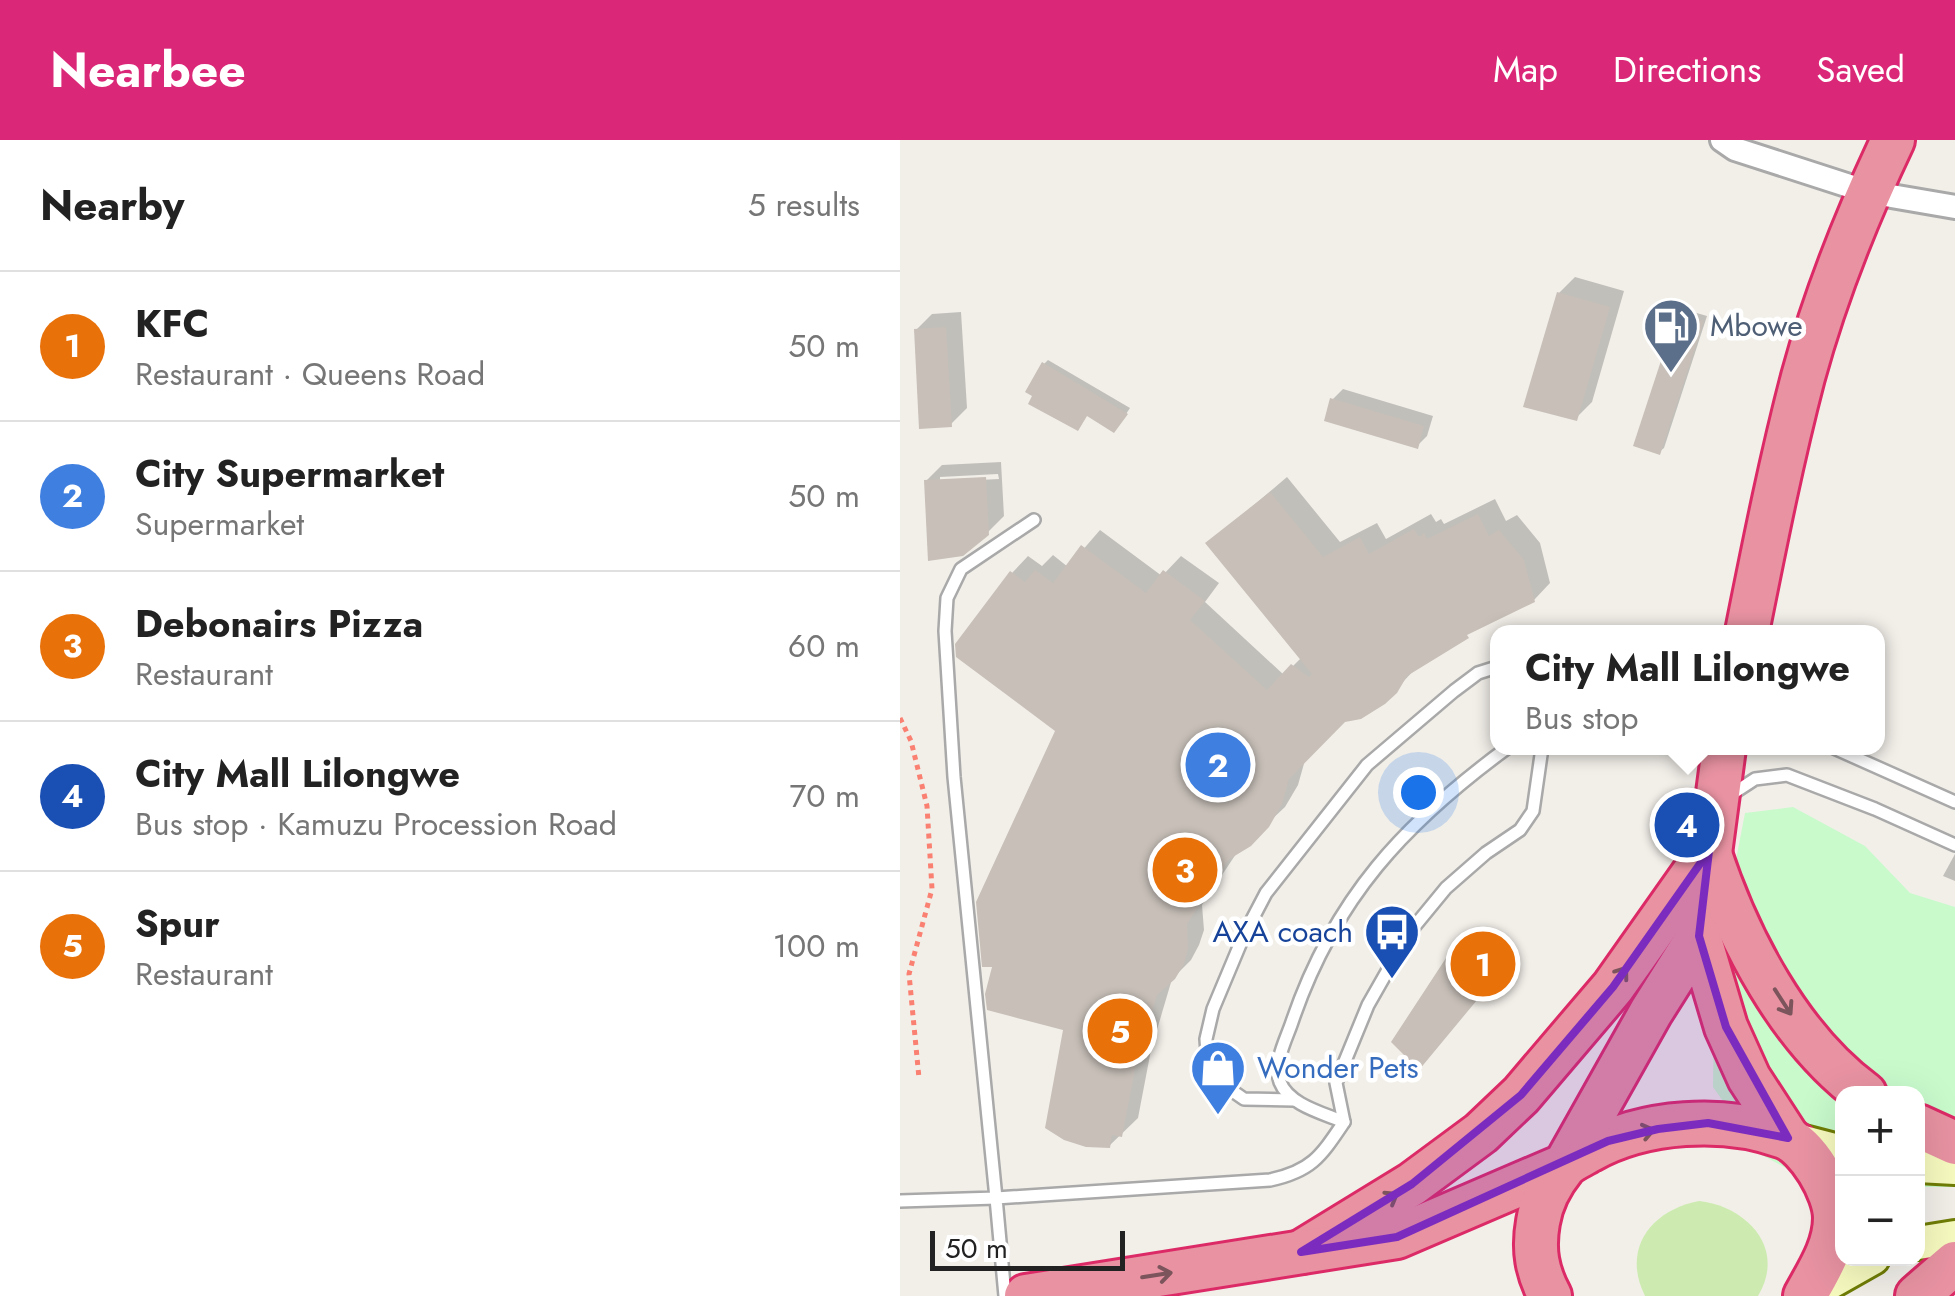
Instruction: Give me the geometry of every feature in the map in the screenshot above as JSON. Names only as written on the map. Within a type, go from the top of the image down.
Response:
[{"type":"highway","points":[[1749,625],[1803,377],[1824,306],[1868,192],[1893,140]]},
{"type":"highway","points":[[1723,755],[1699,936],[1726,1028],[1750,1078],[1788,1138],[1819,1171],[1832,1194],[1835,1220],[1828,1253],[1806,1296]]},
{"type":"highway","points":[[1712,832],[1738,927],[1774,988],[1834,1071],[1854,1086]]},
{"type":"highway","points":[[1301,1252],[1412,1184],[1481,1133],[1521,1095],[1613,987],[1712,832]]},
{"type":"highway","points":[[1550,1296],[1540,1277],[1534,1243],[1541,1206],[1699,936]]},
{"type":"highway","points":[[1026,1296],[1397,1237],[1565,1165],[1608,1141],[1658,1129],[1708,1123],[1788,1138]]},
{"type":"highway","points":[[1925,1129],[1955,1143]]},
{"type":"highway","points":[[1917,1296],[1955,1262]]},
{"type":"main road","points":[[1788,1138],[1835,1150]]},
{"type":"main road","points":[[1925,1166],[1955,1168]]},
{"type":"main road","points":[[1925,1242],[1955,1237]]},
{"type":"main road","points":[[1806,1296],[1859,1266]]},
{"type":"street","points":[[1722,140],[1735,149],[1868,192],[1955,208]]},
{"type":"lane","points":[[1005,1296],[954,778],[945,631],[947,598],[961,569],[1034,520]]},
{"type":"lane","points":[[1344,1122],[1294,1100],[1244,1099],[1218,1080],[1208,1066],[1206,1038],[1214,1010],[1244,935],[1266,893],[1367,766],[1454,691],[1490,669]]},
{"type":"lane","points":[[1294,1100],[1280,1083],[1278,1065],[1320,957],[1360,884],[1397,840],[1452,788],[1497,755]]},
{"type":"lane","points":[[900,1201],[1270,1180],[1294,1175],[1320,1156],[1344,1122],[1336,1083],[1368,1005],[1409,933],[1446,888],[1520,830],[1532,811],[1541,755]]},
{"type":"lane","points":[[1850,755],[1955,802]]},
{"type":"lane","points":[[1712,832],[1732,792],[1755,779],[1787,775],[1955,846]]},
{"type":"path","points":[[900,718],[910,740],[926,806],[932,889],[908,974],[918,1078]]},
{"type":"highlighted area","points":[[1709,851],[1699,936],[1726,1027],[1788,1138],[1708,1123],[1658,1129],[1608,1141],[1397,1237],[1301,1252],[1412,1184],[1521,1095],[1613,987]]},
{"type":"green space","points":[[1793,807],[1865,846],[1910,893],[1955,907],[1955,1187],[1925,1187],[1925,1086],[1835,1086],[1835,1188],[1825,1189],[1760,1154],[1713,1087],[1715,969],[1745,813]]},
{"type":"green space","points":[[1699,1201],[1732,1211],[1757,1232],[1768,1262],[1758,1296],[1645,1296],[1637,1262],[1645,1234],[1667,1213]]},
{"type":"building","points":[[1557,292],[1610,307],[1577,421],[1523,407]]},
{"type":"building","points":[[1677,312],[1704,321],[1660,455],[1633,446]]},
{"type":"building","points":[[946,327],[952,427],[919,429],[914,329]]},
{"type":"building","points":[[1042,362],[1128,414],[1114,433],[1087,416],[1078,431],[1028,404],[1032,396],[1025,392]]},
{"type":"building","points":[[1330,398],[1424,426],[1418,449],[1324,421]]},
{"type":"building","points":[[986,477],[989,535],[963,556],[928,561],[924,480]]},
{"type":"building","points":[[1270,492],[1323,557],[1360,537],[1369,554],[1414,529],[1419,537],[1424,533],[1427,539],[1478,514],[1489,536],[1499,530],[1524,560],[1535,602],[1467,635],[1469,638],[1407,676],[1385,704],[1361,719],[1345,722],[1289,779],[1282,804],[1269,827],[1251,846],[1228,860],[1187,924],[1184,964],[1175,979],[1157,995],[1135,1069],[1122,1137],[1112,1135],[1110,1148],[1086,1147],[1045,1128],[1063,1030],[987,1010],[985,994],[992,967],[982,967],[976,902],[1055,731],[956,657],[955,644],[1010,571],[1025,582],[1035,570],[1053,583],[1081,545],[1146,593],[1163,570],[1205,601],[1190,620],[1267,690],[1291,664],[1309,677],[1312,674],[1205,543]]},
{"type":"building","points":[[1448,955],[1485,982],[1478,990],[1482,994],[1419,1070],[1391,1042]]},
{"type":"place","name":"Mbowe","points":[[1671,375]]},
{"type":"place","name":"City Supermarket","points":[[1218,765]]},
{"type":"place","name":"City Mall Lilongwe","points":[[1687,825]]},
{"type":"place","name":"Debonairs Pizza","points":[[1185,870]]},
{"type":"place","name":"KFC","points":[[1483,964]]},
{"type":"place","name":"AXA coach","points":[[1392,981]]},
{"type":"place","name":"Spur","points":[[1120,1031]]},
{"type":"place","name":"Wonder Pets","points":[[1218,1117]]}]
